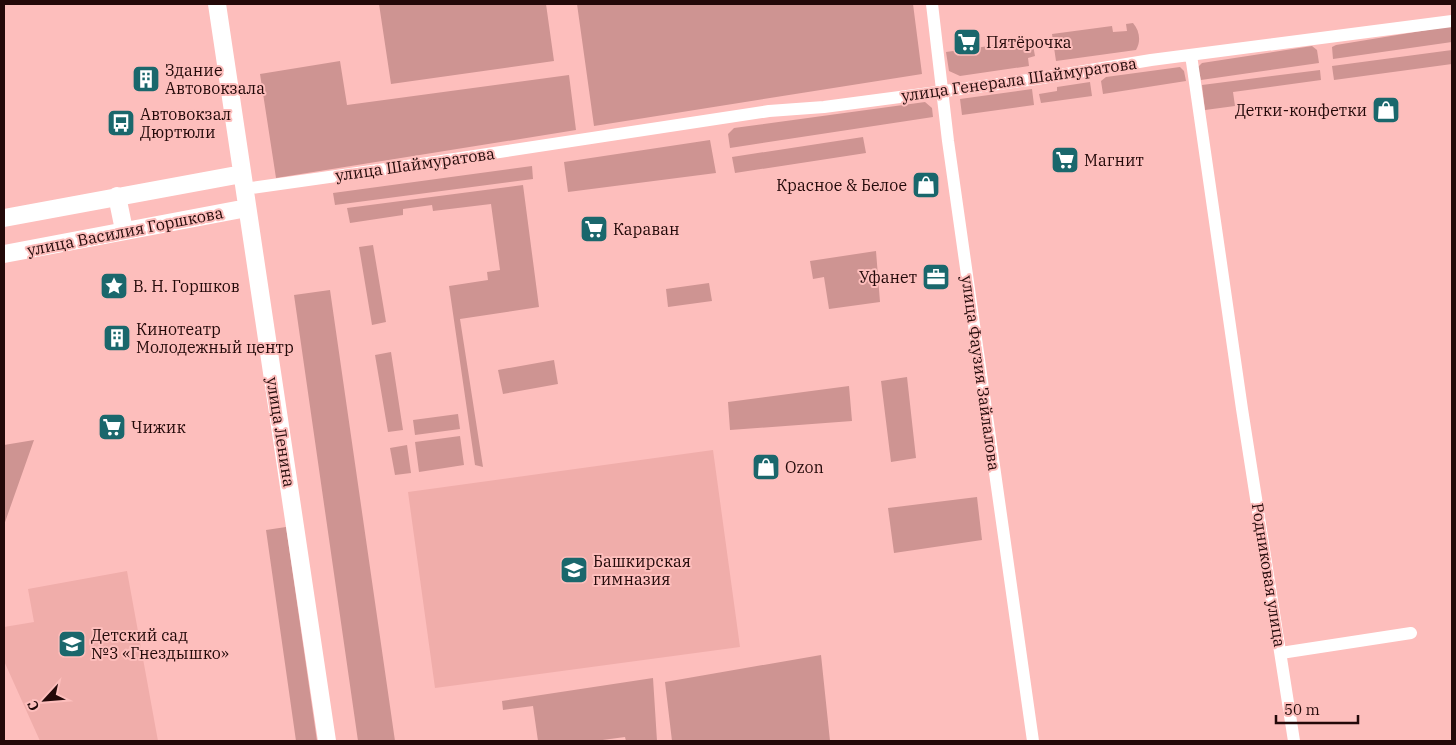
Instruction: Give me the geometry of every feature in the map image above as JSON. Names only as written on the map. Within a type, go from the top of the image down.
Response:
[{"type":"main road","name":"улица Ленина","points":[[217,4],[327,741]]},
{"type":"main road","points":[[4,218],[117,196],[243,181]]},
{"type":"main road","points":[[117,196],[124,230]]},
{"type":"main road","name":"улица Василия Горшкова","points":[[4,254],[247,208]]},
{"type":"street","name":"улица Фаузия Зайлалова","points":[[932,4],[948,142],[1032,741]]},
{"type":"street","name":"улица Генерала Шаймуратова","points":[[586,139],[770,111],[824,107],[1191,55],[1452,21]]},
{"type":"street","name":"Родниковая улица","points":[[1191,55],[1242,409],[1294,741]]},
{"type":"street","name":"улица Шаймуратова","points":[[243,181],[586,139]]},
{"type":"street","points":[[1281,653],[1411,633]]},
{"type":"shaded area","points":[[379,4],[546,4],[554,61],[391,84]]},
{"type":"shaded area","points":[[577,4],[913,4],[922,74],[594,126]]},
{"type":"shaded area","points":[[1133,23],[1139,36],[1139,44],[1136,50],[1056,61],[1052,34],[1112,26],[1113,32],[1127,31],[1126,24]]},
{"type":"shaded area","points":[[1452,26],[1452,42],[1333,59],[1332,47],[1336,45]]},
{"type":"shaded area","points":[[1032,40],[1035,56],[1028,58],[1029,66],[960,76],[949,71],[946,52]]},
{"type":"shaded area","points":[[1312,46],[1317,50],[1319,63],[1201,80],[1198,67],[1202,63]]},
{"type":"shaded area","points":[[1452,50],[1452,64],[1334,80],[1332,66]]},
{"type":"shaded area","points":[[340,61],[347,105],[569,75],[576,130],[276,178],[260,74]]},
{"type":"shaded area","points":[[1180,67],[1184,71],[1186,81],[1103,94],[1101,81],[1106,77]]},
{"type":"shaded area","points":[[1320,70],[1321,80],[1233,92],[1235,106],[1205,110],[1202,85]]},
{"type":"shaded area","points":[[1090,82],[1092,96],[1041,103],[1039,94],[1057,91],[1057,87]]},
{"type":"shaded area","points":[[1032,89],[1034,105],[962,115],[960,99]]},
{"type":"shaded area","points":[[925,102],[932,108],[933,117],[730,148],[728,134],[734,128]]},
{"type":"shaded area","points":[[863,137],[866,153],[735,173],[732,157]]},
{"type":"shaded area","points":[[710,140],[716,173],[568,192],[564,162]]},
{"type":"shaded area","points":[[532,166],[533,179],[335,205],[333,193]]},
{"type":"shaded area","points":[[523,185],[539,307],[460,319],[483,467],[475,465],[449,286],[488,280],[487,272],[500,270],[491,204],[433,211],[432,205],[403,209],[403,215],[350,223],[347,208]]},
{"type":"shaded area","points":[[373,245],[386,322],[372,325],[359,247]]},
{"type":"shaded area","points":[[876,251],[880,302],[829,309],[824,277],[813,279],[810,261]]},
{"type":"shaded area","points":[[709,283],[712,301],[668,307],[666,289]]},
{"type":"shaded area","points":[[330,290],[395,741],[358,741],[294,295]]},
{"type":"shaded area","points":[[391,352],[403,430],[388,432],[375,355]]},
{"type":"shaded area","points":[[554,360],[558,384],[503,394],[498,370]]},
{"type":"shaded area","points":[[907,377],[916,458],[891,462],[881,381]]},
{"type":"shaded area","points":[[849,386],[852,421],[730,430],[728,402]]},
{"type":"shaded area","points":[[458,414],[460,429],[415,435],[413,420]]},
{"type":"shaded area","points":[[460,436],[464,465],[419,472],[415,442]]},
{"type":"shaded area","points":[[34,440],[4,525],[4,445]]},
{"type":"shaded area","points":[[407,445],[411,473],[395,475],[390,448]]},
{"type":"shaded area","name":"Башкирская гимназия","points":[[713,450],[740,647],[435,688],[408,492]]},
{"type":"shaded area","points":[[977,497],[982,540],[894,553],[888,508]]},
{"type":"shaded area","points":[[286,527],[317,741],[296,741],[266,530]]},
{"type":"shaded area","name":"Детский сад №3 «Гнездышко»","points":[[127,571],[158,741],[40,741],[4,661],[4,627],[34,622],[28,589]]},
{"type":"shaded area","points":[[821,655],[830,741],[672,741],[665,682]]},
{"type":"shaded area","points":[[653,678],[657,741],[626,741],[625,737],[595,741],[538,741],[533,706],[503,710],[502,701]]},
{"type":"place","name":"Пятёрочка","points":[[967,42]]},
{"type":"place","name":"Здание Автовокзала","points":[[146,79]]},
{"type":"place","name":"Детки-конфетки","points":[[1386,110]]},
{"type":"place","name":"Автовокзал Дюртюли","points":[[121,123]]},
{"type":"place","name":"Магнит","points":[[1065,160]]},
{"type":"place","name":"Красное & Белое","points":[[926,185]]},
{"type":"place","name":"Караван","points":[[594,229]]},
{"type":"place","name":"Уфанет","points":[[936,277]]},
{"type":"place","name":"В. Н. Горшков","points":[[114,286]]},
{"type":"place","name":"Кинотеатр Молодежный центр","points":[[117,338]]},
{"type":"place","name":"Чижик","points":[[112,427]]},
{"type":"place","name":"Ozon","points":[[766,467]]},
{"type":"place","name":"Башкирская гимназия","points":[[574,570]]},
{"type":"place","name":"Детский сад №3 «Гнездышко»","points":[[72,644]]}]
